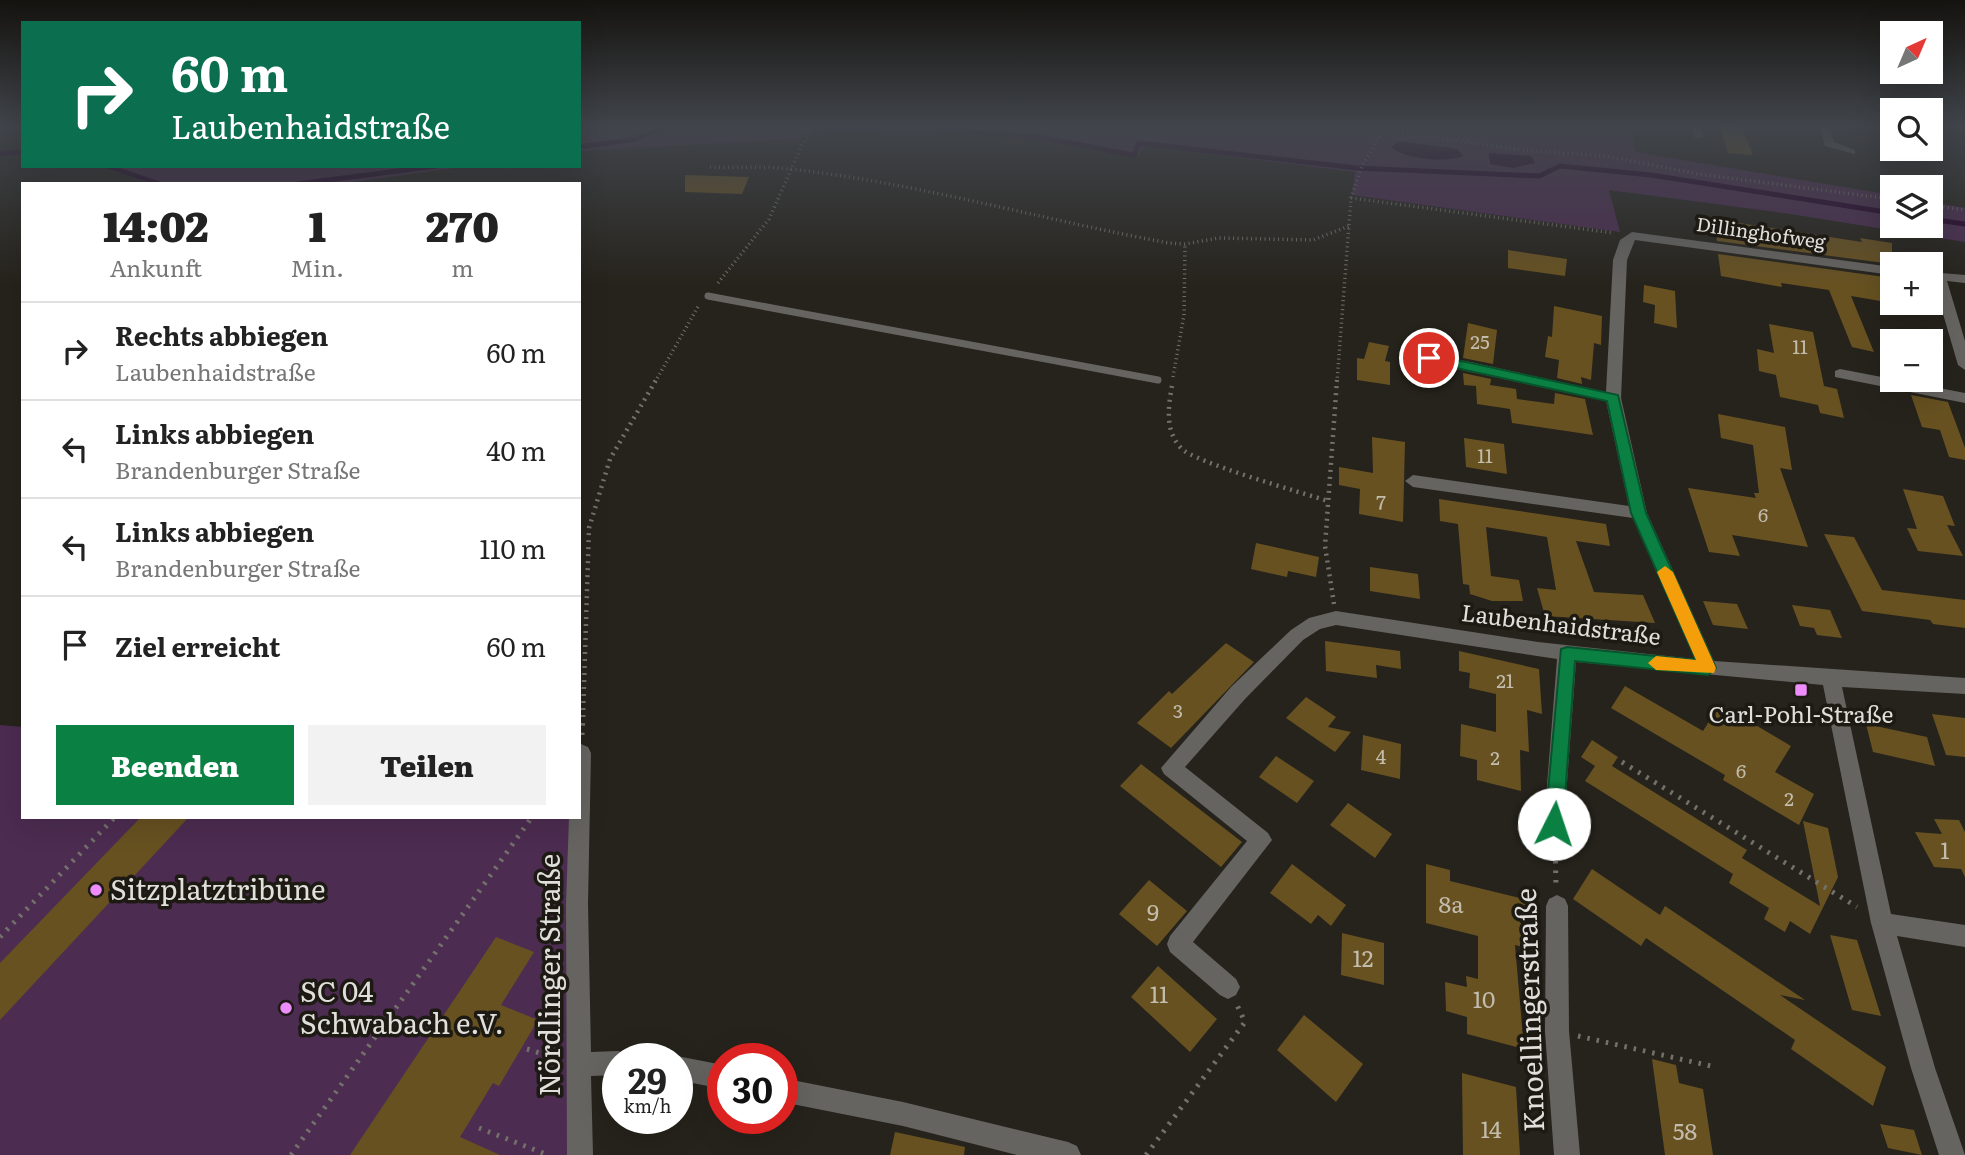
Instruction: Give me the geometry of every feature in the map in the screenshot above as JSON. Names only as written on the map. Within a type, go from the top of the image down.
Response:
[{"type":"street","name":"Dillinghofweg","points":[[1629,238],[1880,269]]},
{"type":"street","points":[[1629,238],[1620,260],[1613,398],[1639,513],[1708,668]]},
{"type":"street","points":[[1943,278],[1965,279]]},
{"type":"street","points":[[1943,300],[1965,365]]},
{"type":"street","points":[[1429,358],[1613,398]]},
{"type":"street","points":[[1840,374],[1965,398]]},
{"type":"street","points":[[1413,481],[1639,513]]},
{"type":"street","points":[[1228,987],[1178,944],[1262,840],[1171,768],[1238,693],[1297,635],[1315,623],[1336,618]]},
{"type":"street","name":"Laubenhaidstraße","points":[[1336,618],[1567,653],[1831,679],[1965,686]]},
{"type":"street","points":[[1554,824],[1567,653]]},
{"type":"street","points":[[1831,679],[1873,917],[1952,1155]]},
{"type":"street","name":"Nördlinger Straße","points":[[579,819],[577,904],[580,1155]]},
{"type":"street","name":"Knoellingerstraße","points":[[1557,906],[1557,1031],[1567,1155]]},
{"type":"street","points":[[1873,917],[1965,936]]},
{"type":"street","points":[[580,1065],[602,1064]]},
{"type":"street","points":[[798,1093],[903,1114],[1068,1155]]},
{"type":"lane","points":[[708,296],[1158,380]]},
{"type":"path","points":[[581,753],[589,528],[610,459],[691,314],[752,243],[776,208],[786,179]]},
{"type":"path","points":[[853,179],[924,190],[1066,223],[1185,244],[1219,238],[1313,240],[1324,238],[1349,226]]},
{"type":"path","points":[[1336,618],[1325,546],[1351,198],[1358,179]]},
{"type":"path","points":[[1736,179],[1880,197]]},
{"type":"path","points":[[1351,198],[1629,238]]},
{"type":"path","points":[[1943,207],[1965,210]]},
{"type":"path","points":[[1185,244],[1182,255],[1185,294],[1168,415],[1169,429],[1188,454],[1328,501]]},
{"type":"path","points":[[1622,762],[1873,917]]},
{"type":"path","points":[[0,937],[113,819]]},
{"type":"path","points":[[291,1155],[531,819]]},
{"type":"path","name":"Knoellingerstraße","points":[[1554,824],[1557,906]]},
{"type":"path","points":[[1146,1155],[1245,1022],[1228,987]]},
{"type":"path","points":[[1557,1031],[1711,1066]]},
{"type":"path","points":[[479,1128],[548,1155]]},
{"type":"shaded area","points":[[137,179],[377,179],[354,182],[145,182]]},
{"type":"shaded area","points":[[1354,179],[1796,179],[1880,193],[1880,228],[1609,190],[1620,232],[1352,195]]},
{"type":"shaded area","points":[[1943,204],[1965,208],[1965,242],[1940,238],[1943,238]]},
{"type":"shaded area","name":"SC 04 Schwabach e.V.","points":[[0,725],[21,727],[21,819],[572,819],[568,1155],[0,1155]]},
{"type":"building","points":[[685,179],[748,179],[742,194],[685,192]]},
{"type":"building","points":[[1714,219],[1862,242],[1860,238],[1892,243],[1892,252],[1880,252],[1880,262],[1717,241]]},
{"type":"building","points":[[1508,250],[1567,259],[1565,276],[1508,268]]},
{"type":"building","points":[[1718,254],[1880,276],[1880,301],[1851,296],[1874,352],[1852,347],[1829,290],[1781,283],[1782,287],[1721,276]]},
{"type":"building","points":[[1644,285],[1675,291],[1677,328],[1654,323],[1655,305],[1643,302]]},
{"type":"building","points":[[1554,306],[1602,316],[1601,345],[1594,343],[1591,380],[1581,377],[1582,384],[1557,378],[1559,360],[1545,357],[1548,336],[1552,337]]},
{"type":"building","points":[[1468,323],[1497,330],[1493,364],[1463,358]]},
{"type":"building","points":[[1769,324],[1813,332],[1824,386],[1837,389],[1844,418],[1820,413],[1818,405],[1780,397],[1776,375],[1759,371],[1757,349],[1774,353]]},
{"type":"building","points":[[1369,342],[1389,346],[1385,361],[1390,362],[1390,385],[1357,380],[1357,358],[1364,359]]},
{"type":"building","points":[[1463,373],[1491,379],[1490,385],[1516,389],[1517,399],[1554,404],[1555,393],[1585,399],[1593,435],[1512,423],[1510,409],[1477,404],[1476,386],[1464,385]]},
{"type":"building","points":[[1911,395],[1948,402],[1965,448],[1965,460],[1949,457],[1940,430],[1922,427]]},
{"type":"building","points":[[1718,414],[1785,427],[1792,470],[1780,468],[1808,547],[1732,535],[1740,556],[1709,552],[1688,488],[1756,498],[1754,493],[1759,493],[1753,445],[1721,438]]},
{"type":"building","points":[[1372,437],[1405,442],[1403,522],[1359,514],[1360,489],[1339,485],[1339,467],[1373,473]]},
{"type":"building","points":[[1464,438],[1504,444],[1507,474],[1466,467]]},
{"type":"building","points":[[1903,489],[1943,496],[1955,526],[1947,525],[1963,556],[1918,551],[1907,528],[1917,529]]},
{"type":"building","points":[[1439,499],[1606,524],[1610,546],[1576,541],[1594,592],[1643,595],[1655,623],[1545,616],[1537,588],[1556,590],[1547,537],[1486,527],[1491,576],[1519,580],[1523,601],[1492,601],[1470,594],[1469,585],[1463,584],[1458,524],[1440,521]]},
{"type":"building","points":[[1824,534],[1854,537],[1882,590],[1965,600],[1965,628],[1933,624],[1930,620],[1862,611]]},
{"type":"building","points":[[1256,543],[1319,557],[1316,577],[1288,571],[1287,577],[1251,569]]},
{"type":"building","points":[[1370,567],[1418,574],[1420,599],[1370,591]]},
{"type":"building","points":[[1703,601],[1737,604],[1748,629],[1713,625]]},
{"type":"building","points":[[1792,605],[1830,610],[1842,638],[1817,635],[1814,628],[1800,626]]},
{"type":"building","points":[[1325,641],[1400,651],[1401,669],[1376,665],[1377,678],[1326,671]]},
{"type":"building","points":[[1226,643],[1254,662],[1171,748],[1137,723],[1169,691],[1172,694]]},
{"type":"building","points":[[1459,651],[1539,669],[1542,714],[1527,710],[1529,752],[1520,750],[1521,791],[1477,780],[1477,760],[1460,756],[1461,724],[1496,732],[1496,694],[1469,688],[1470,673],[1459,671]]},
{"type":"building","points":[[1625,686],[1703,731],[1720,704],[1791,746],[1775,772],[1814,794],[1799,825],[1723,780],[1725,775],[1611,708]]},
{"type":"building","points":[[1306,697],[1336,717],[1328,727],[1351,732],[1335,752],[1286,718]]},
{"type":"building","points":[[1932,714],[1965,718],[1965,757],[1946,755]]},
{"type":"building","points":[[1866,724],[1927,737],[1935,766],[1873,752]]},
{"type":"building","points":[[1363,735],[1401,744],[1400,779],[1361,770]]},
{"type":"building","points":[[1592,740],[1618,757],[1612,766],[1747,850],[1742,858],[1820,906],[1803,821],[1828,828],[1838,877],[1810,934],[1790,921],[1785,932],[1764,919],[1769,908],[1729,883],[1733,874],[1585,781],[1595,766],[1581,757]]},
{"type":"building","points":[[1276,756],[1314,781],[1297,803],[1259,777]]},
{"type":"building","points":[[1141,764],[1242,842],[1221,867],[1120,786]]},
{"type":"building","points":[[1348,803],[1392,834],[1375,858],[1330,825]]},
{"type":"building","name":"Sitzplatztribüne","points":[[139,819],[187,819],[0,1020],[0,963]]},
{"type":"building","points":[[1934,819],[1959,820],[1965,832],[1965,877],[1961,869],[1934,867],[1915,832],[1942,834]]},
{"type":"building","points":[[1292,864],[1346,905],[1331,926],[1318,915],[1311,924],[1270,893]]},
{"type":"building","points":[[1426,864],[1450,870],[1450,881],[1528,900],[1531,949],[1515,945],[1524,1049],[1467,1034],[1467,1017],[1446,1011],[1445,982],[1467,987],[1466,976],[1478,979],[1478,936],[1426,923]]},
{"type":"building","points":[[1592,869],[1660,915],[1665,906],[1805,1000],[1780,995],[1886,1067],[1873,1106],[1791,1049],[1795,1040],[1646,938],[1641,946],[1573,899]]},
{"type":"building","points":[[1149,880],[1187,911],[1157,946],[1119,914]]},
{"type":"building","points":[[1342,933],[1384,943],[1384,985],[1341,975]]},
{"type":"building","points":[[1830,935],[1857,940],[1881,1016],[1852,1010]]},
{"type":"building","points":[[496,937],[534,952],[501,1005],[538,1020],[499,1086],[493,1083],[460,1137],[500,1155],[350,1155]]},
{"type":"building","points":[[1158,966],[1217,1019],[1190,1052],[1131,997]]},
{"type":"building","points":[[1304,1015],[1363,1064],[1336,1102],[1277,1050]]},
{"type":"building","points":[[1652,1059],[1676,1065],[1679,1083],[1703,1089],[1713,1155],[1665,1155]]},
{"type":"building","points":[[1462,1073],[1516,1087],[1520,1155],[1463,1155]]},
{"type":"building","points":[[1880,1124],[1914,1130],[1922,1155],[1888,1148]]},
{"type":"building","points":[[895,1132],[965,1147],[964,1155],[890,1155]]},
{"type":"waterway","points":[[145,179],[154,182]]},
{"type":"waterway","points":[[312,182],[336,179]]},
{"type":"waterway","points":[[1676,179],[1880,211]]},
{"type":"waterway","points":[[1943,221],[1965,224]]},
{"type":"slow traffic","points":[[1656,663],[1708,668],[1665,572]]},
{"type":"place","name":"Carl-Pohl-Straße","points":[[1801,690]]},
{"type":"place","name":"Sitzplatztribüne","points":[[96,890]]},
{"type":"place","name":"SC 04 Schwabach e.V.","points":[[286,1008]]},
{"type":"route","points":[[1429,358],[1613,398],[1639,513],[1708,668],[1567,653],[1554,824]]}]
